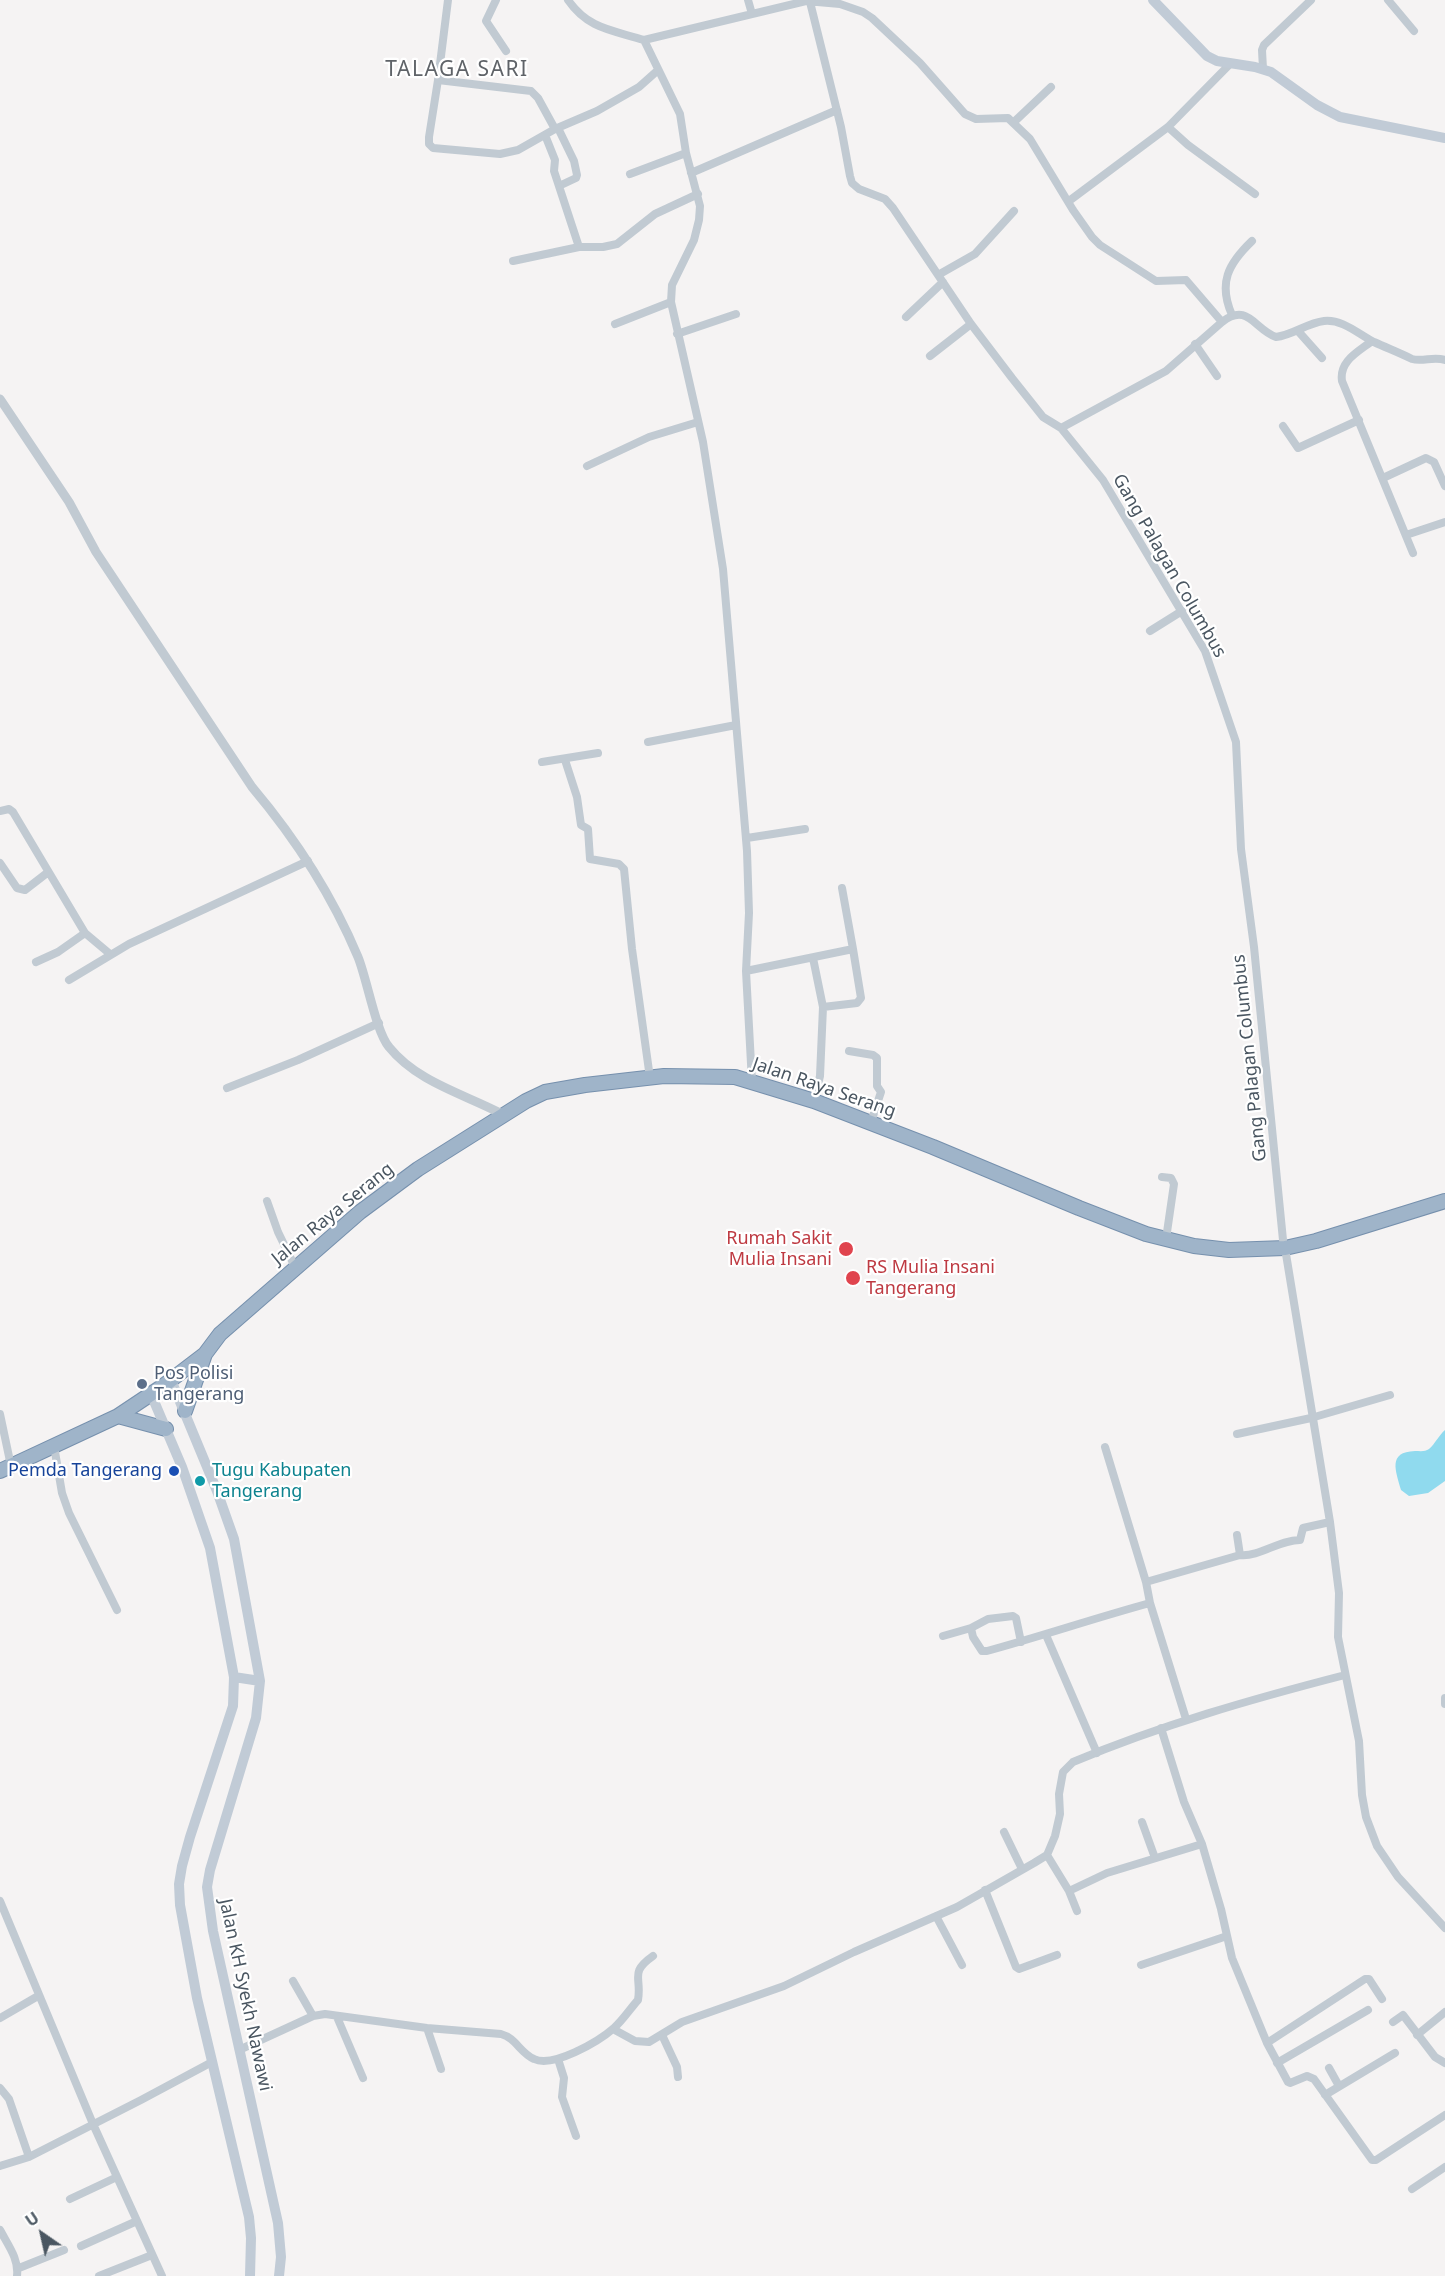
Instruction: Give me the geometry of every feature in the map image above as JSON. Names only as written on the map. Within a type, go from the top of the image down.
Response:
[{"type":"highway","name":"Jalan Raya Serang","points":[[6,1469],[118,1416],[171,1380],[205,1354],[220,1334],[295,1267],[360,1212],[418,1169],[502,1114],[545,1092],[585,1084],[650,1078],[735,1077],[814,1101],[871,1122],[1079,1208],[1166,1239],[1194,1246],[1284,1244],[1347,1227],[1368,1226],[1445,1201]]},
{"type":"highway","points":[[185,1411],[205,1354]]},
{"type":"highway","points":[[118,1416],[166,1429]]},
{"type":"main road","points":[[1153,0],[1207,56],[1217,61],[1263,69],[1284,79],[1317,105],[1340,117],[1445,138]]},
{"type":"main road","name":"Jalan KH Syekh Nawawi","points":[[171,1380],[234,1539],[260,1681],[256,1718],[210,1870],[207,1887],[213,1931],[278,2223],[281,2257],[279,2276]]},
{"type":"main road","points":[[151,1394],[182,1467],[210,1548],[234,1677],[232,1707],[185,1856],[179,1884],[180,1905],[197,1998],[249,2217],[250,2276]]},
{"type":"main road","points":[[234,1677],[260,1681]]},
{"type":"street","points":[[448,0],[429,137],[429,144],[433,148],[500,154],[518,150],[556,128],[597,111],[630,92],[657,71]]},
{"type":"street","points":[[496,0],[486,21],[506,51]]},
{"type":"street","points":[[568,0],[577,13],[597,27],[644,40],[807,1],[840,4],[863,12],[900,43],[965,114],[976,119],[999,117],[1008,118],[1014,122],[1030,139],[1092,237],[1109,252],[1156,281],[1186,279],[1222,322]]},
{"type":"street","points":[[747,0],[752,14]]},
{"type":"street","points":[[1263,69],[1264,45],[1311,0]]},
{"type":"street","points":[[1388,0],[1414,31]]},
{"type":"street","name":"Gang Palagan Columbus","points":[[807,1],[837,110],[852,183],[866,192],[885,198],[971,324],[1038,411],[1061,428],[1102,480],[1205,651],[1236,742],[1241,849],[1254,947],[1284,1244],[1330,1522],[1340,1593],[1338,1637],[1359,1741],[1362,1795],[1377,1846],[1398,1877],[1445,1928]]},
{"type":"street","points":[[644,40],[657,71],[680,114],[686,153],[700,206],[694,240],[672,285],[671,303],[676,334],[698,422],[723,569],[747,838],[749,913],[746,971],[752,1082]]},
{"type":"street","points":[[1069,201],[1171,124],[1231,63]]},
{"type":"street","points":[[438,80],[531,91],[538,98],[574,160],[578,175],[559,186]]},
{"type":"street","points":[[1014,122],[1051,87]]},
{"type":"street","points":[[691,173],[837,110]]},
{"type":"street","points":[[1171,124],[1188,145],[1255,194]]},
{"type":"street","points":[[545,135],[555,159],[554,171],[579,247]]},
{"type":"street","points":[[630,174],[686,153]]},
{"type":"street","points":[[513,261],[579,247],[603,247],[617,244],[655,214],[670,205],[698,194]]},
{"type":"street","points":[[906,317],[941,278],[975,254],[1014,211]]},
{"type":"street","points":[[1232,315],[1226,302],[1225,288],[1230,269],[1240,253],[1252,241]]},
{"type":"street","points":[[615,324],[671,303]]},
{"type":"street","points":[[676,334],[736,314]]},
{"type":"street","points":[[1061,428],[1166,371],[1195,344],[1232,315],[1243,315],[1276,337],[1327,320],[1340,323],[1412,359],[1445,360]]},
{"type":"street","points":[[930,356],[971,324]]},
{"type":"street","points":[[1298,331],[1322,358]]},
{"type":"street","points":[[1372,341],[1345,363],[1341,372],[1342,381],[1413,553]]},
{"type":"street","points":[[1195,344],[1216,376]]},
{"type":"street","points":[[0,399],[69,502],[96,552],[252,787],[277,817],[308,861],[358,958],[387,1046],[414,1070],[441,1086],[502,1114]]},
{"type":"street","points":[[1283,426],[1298,448],[1359,420]]},
{"type":"street","points":[[587,466],[649,437],[698,422]]},
{"type":"street","points":[[1383,478],[1426,458],[1434,462],[1445,486]]},
{"type":"street","points":[[1406,535],[1445,522]]},
{"type":"street","points":[[1150,631],[1182,612]]},
{"type":"street","points":[[648,742],[736,725]]},
{"type":"street","points":[[542,762],[598,753]]},
{"type":"street","points":[[565,760],[577,797],[581,825],[588,829],[590,859],[619,864],[624,869],[632,949],[650,1078]]},
{"type":"street","points":[[0,811],[9,809],[13,812],[84,933],[110,954]]},
{"type":"street","points":[[747,838],[806,830]]},
{"type":"street","points":[[69,980],[110,954],[308,861]]},
{"type":"street","points":[[0,863],[17,888],[21,890],[26,890],[47,873]]},
{"type":"street","points":[[823,1008],[857,1003],[861,998],[842,888]]},
{"type":"street","points":[[36,962],[58,952],[84,933]]},
{"type":"street","points":[[746,971],[853,949]]},
{"type":"street","points":[[813,958],[823,1008],[820,1076],[814,1101]]},
{"type":"street","points":[[226,1088],[298,1060],[379,1023]]},
{"type":"street","points":[[849,1051],[873,1055],[877,1058],[877,1086],[880,1092],[871,1122]]},
{"type":"street","points":[[1162,1177],[1171,1178],[1174,1184],[1166,1239]]},
{"type":"street","points":[[267,1201],[278,1232],[295,1267]]},
{"type":"street","points":[[1238,1434],[1311,1418],[1390,1395]]},
{"type":"street","points":[[0,1414],[6,1469]]},
{"type":"street","points":[[54,1446],[62,1493],[69,1513],[117,1610]]},
{"type":"street","points":[[1105,1447],[1186,1719]]},
{"type":"street","points":[[1146,1582],[1240,1555],[1253,1555],[1262,1549],[1288,1541],[1300,1540],[1304,1527],[1330,1522]]},
{"type":"street","points":[[1237,1535],[1240,1555]]},
{"type":"street","points":[[971,1628],[973,1638],[982,1651],[1046,1635],[1087,1620],[1150,1603]]},
{"type":"street","points":[[943,1636],[971,1628],[988,1619],[1013,1616],[1016,1618],[1021,1642]]},
{"type":"street","points":[[1046,1635],[1097,1752]]},
{"type":"street","points":[[613,2029],[635,2041],[649,2042],[682,2022],[784,1986],[957,1907],[1023,1869],[1047,1855],[1055,1836],[1060,1814],[1059,1794],[1063,1772],[1073,1762],[1186,1719],[1263,1696],[1345,1676]]},
{"type":"street","points":[[1445,1698],[1445,1704]]},
{"type":"street","points":[[1161,1728],[1184,1802],[1202,1844],[1232,1958],[1267,2043],[1288,2082],[1310,2076],[1372,2160],[1376,2160],[1445,2115]]},
{"type":"street","points":[[1142,1822],[1155,1858]]},
{"type":"street","points":[[1004,1832],[1023,1869]]},
{"type":"street","points":[[1069,1892],[1107,1873],[1202,1844]]},
{"type":"street","points":[[1047,1855],[1069,1892],[1077,1911]]},
{"type":"street","points":[[985,1890],[1019,1969],[1057,1955]]},
{"type":"street","points":[[0,1901],[93,2124],[162,2276]]},
{"type":"street","points":[[936,1916],[962,1965]]},
{"type":"street","points":[[1141,1965],[1227,1936]]},
{"type":"street","points":[[239,2050],[313,2016],[325,2014],[427,2028],[501,2034],[512,2038],[534,2059],[544,2062],[558,2059],[613,2029],[638,2000],[637,1971],[653,1956]]},
{"type":"street","points":[[1267,2043],[1365,1979],[1369,1979],[1382,1999]]},
{"type":"street","points":[[293,1981],[313,2016]]},
{"type":"street","points":[[0,2018],[38,1996]]},
{"type":"street","points":[[1417,2035],[1445,2012],[1442,2007],[1445,2005]]},
{"type":"street","points":[[1277,2063],[1368,2010]]},
{"type":"street","points":[[1393,2022],[1403,2015],[1435,2057],[1445,2063]]},
{"type":"street","points":[[337,2017],[363,2078]]},
{"type":"street","points":[[427,2028],[441,2069]]},
{"type":"street","points":[[662,2035],[677,2067],[678,2077]]},
{"type":"street","points":[[1325,2095],[1395,2053]]},
{"type":"street","points":[[558,2059],[564,2078],[562,2097],[576,2136]]},
{"type":"street","points":[[0,2166],[29,2157],[212,2062]]},
{"type":"street","points":[[1329,2068],[1339,2086]]},
{"type":"street","points":[[0,2088],[9,2099],[29,2157]]},
{"type":"street","points":[[1412,2189],[1445,2167]]},
{"type":"street","points":[[70,2199],[117,2177]]},
{"type":"street","points":[[81,2246],[137,2221]]},
{"type":"street","points":[[0,2230],[14,2254],[18,2272],[63,2250]]},
{"type":"street","points":[[99,2276],[152,2255]]},
{"type":"water","points":[[1445,1430],[1445,1481],[1428,1493],[1409,1496],[1401,1490],[1396,1470],[1397,1459],[1406,1452],[1427,1450]]},
{"type":"place","name":"Rumah Sakit Mulia Insani","points":[[846,1249]]},
{"type":"place","name":"RS Mulia Insani Tangerang","points":[[853,1278]]},
{"type":"place","name":"Pos Polisi Tangerang","points":[[142,1384]]},
{"type":"place","name":"Pemda Tangerang","points":[[174,1471]]},
{"type":"place","name":"Tugu Kabupaten Tangerang","points":[[200,1481]]},
{"type":"district","name":"TALAGA SARI","points":[[457,70]]}]
